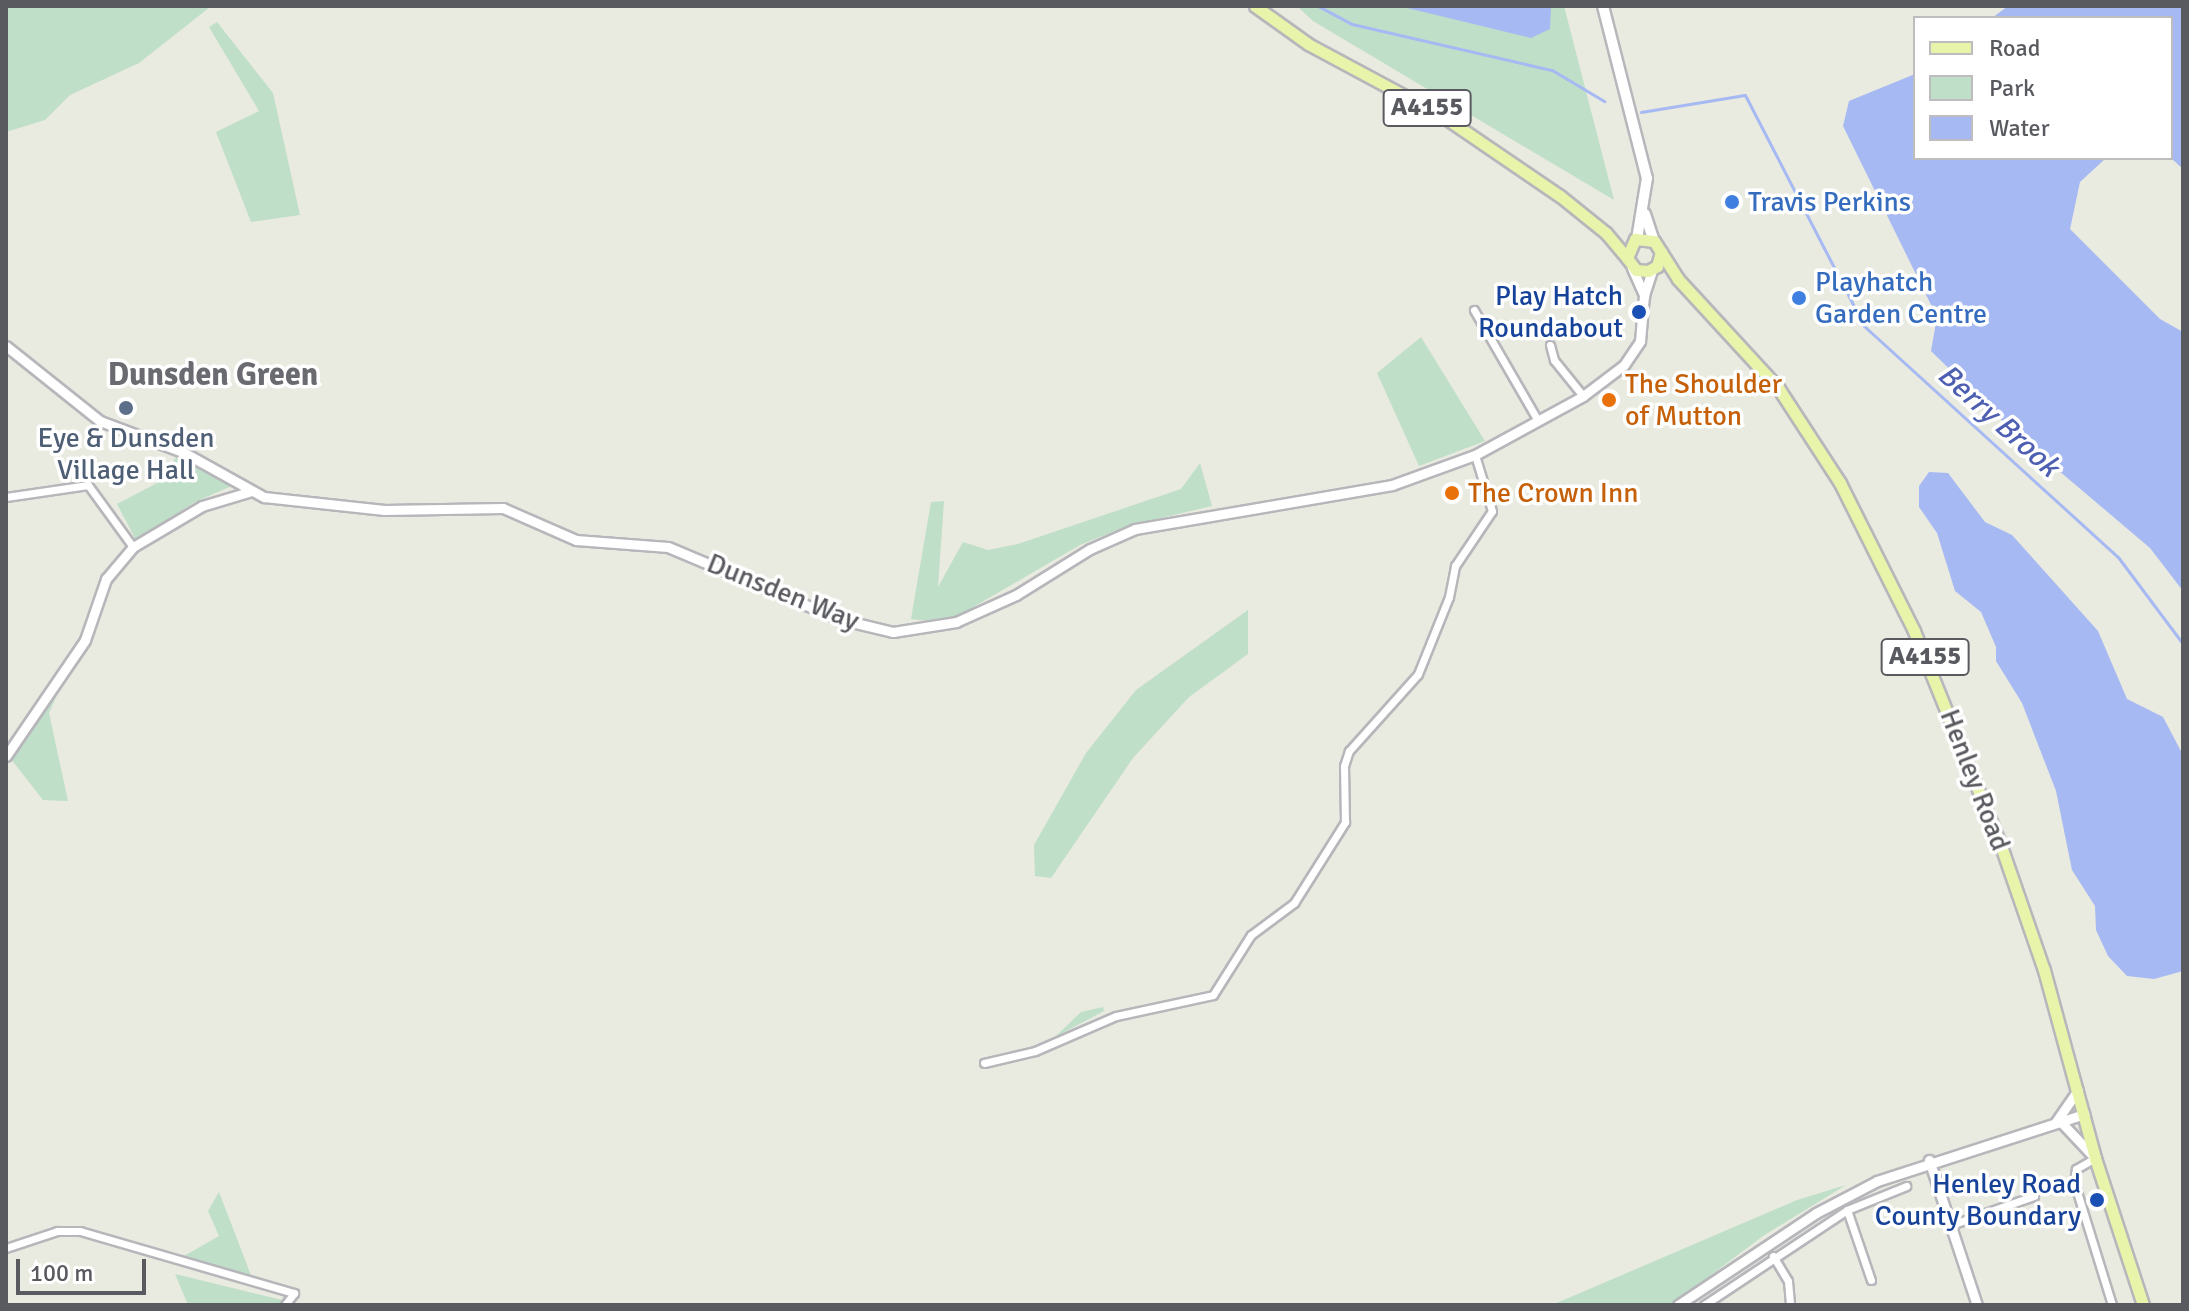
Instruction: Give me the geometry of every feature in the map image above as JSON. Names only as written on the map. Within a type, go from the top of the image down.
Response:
[{"type":"main road","name":"A4155","points":[[1255,6],[1308,44],[1444,117],[1606,233],[1630,263]]},
{"type":"main road","points":[[1603,6],[1647,178],[1645,214],[1630,263]]},
{"type":"main road","points":[[1645,214],[1658,246],[1653,270]]},
{"type":"main road","name":"A4155","points":[[1606,233],[1636,239]]},
{"type":"main road","points":[[1636,239],[1658,246]]},
{"type":"main road","name":"Henley Road","points":[[1658,246],[1678,279],[1779,389],[1826,458],[1878,556],[1946,704],[2001,846],[2078,1090],[2095,1158],[2143,1305]]},
{"type":"main road","name":"Henley Road","points":[[1630,263],[1678,279]]},
{"type":"street","name":"Dunsden Way","points":[[1630,263],[1644,295]]},
{"type":"street","name":"Dunsden Way","points":[[6,346],[100,421],[183,452],[252,491],[288,503],[384,510],[503,508],[576,540],[668,547],[839,619],[893,632],[956,622],[1016,595],[1090,549],[1135,529],[1392,485],[1475,455],[1583,396],[1633,355],[1642,333],[1644,295],[1653,270]]},
{"type":"street","points":[[1474,310],[1538,421]]},
{"type":"street","points":[[1550,345],[1554,360],[1583,396]]},
{"type":"street","points":[[984,1063],[1035,1051],[1116,1016],[1213,995],[1251,935],[1294,903],[1345,822],[1344,766],[1349,751],[1418,674],[1449,597],[1455,566],[1492,511],[1475,455]]},
{"type":"street","points":[[6,497],[88,485],[133,547]]},
{"type":"street","points":[[6,756],[85,640],[106,579],[133,547],[202,506],[252,491]]},
{"type":"street","points":[[2058,1122],[2078,1090]]},
{"type":"street","points":[[1678,1305],[1816,1213],[1929,1160],[2084,1114]]},
{"type":"street","points":[[2058,1122],[2095,1158],[2076,1169],[2074,1182],[2112,1305]]},
{"type":"street","points":[[1929,1160],[1977,1305]]},
{"type":"street","points":[[1704,1305],[1716,1301],[1773,1256],[1847,1210],[1906,1186]]},
{"type":"street","points":[[1951,1225],[2034,1196]]},
{"type":"street","points":[[1847,1210],[1871,1280]]},
{"type":"street","points":[[6,1248],[57,1231],[80,1231],[294,1293],[285,1305]]},
{"type":"street","points":[[1773,1256],[1788,1281],[1790,1305]]},
{"type":"green space","points":[[6,6],[210,7],[139,63],[70,95],[45,120],[6,132]]},
{"type":"green space","points":[[1297,6],[1564,6],[1614,200],[1313,21]]},
{"type":"green space","points":[[217,22],[273,93],[300,215],[251,222],[216,132],[259,111],[209,27]]},
{"type":"green space","points":[[1421,337],[1485,441],[1419,466],[1377,373]]},
{"type":"green space","name":"Dunsden Green","points":[[177,456],[234,485],[195,502],[136,540],[117,504],[159,482]]},
{"type":"green space","points":[[1200,463],[1212,506],[1127,526],[1080,545],[946,623],[911,619],[931,502],[944,501],[938,587],[963,542],[988,550],[1018,544],[1181,489]]},
{"type":"green space","points":[[1248,610],[1248,654],[1189,697],[1133,758],[1051,878],[1035,876],[1034,845],[1086,753],[1136,690]]},
{"type":"green space","points":[[63,681],[49,713],[68,801],[43,800],[11,759],[39,706]]},
{"type":"green space","points":[[1103,1007],[1104,1011],[1055,1037],[1081,1012]]},
{"type":"green space","points":[[1846,1185],[1763,1236],[1671,1305],[1552,1305],[1797,1200]]},
{"type":"green space","points":[[219,1192],[252,1278],[177,1260],[219,1236],[208,1211]]},
{"type":"green space","points":[[175,1274],[282,1300],[278,1305],[188,1305]]},
{"type":"water","points":[[1399,6],[1551,6],[1550,29],[1531,38]]},
{"type":"water","points":[[2008,6],[2183,6],[2183,169],[2173,160],[2173,16],[1995,16]]},
{"type":"water","points":[[1913,75],[1913,160],[2104,160],[2080,182],[2070,229],[2160,319],[2183,332],[2183,591],[2150,548],[2018,436],[1931,351],[1937,317],[1843,126],[1849,101]]},
{"type":"water","points":[[1929,472],[1948,473],[1985,522],[2012,535],[2098,631],[2127,699],[2163,717],[2183,755],[2183,971],[2154,979],[2127,976],[2108,956],[2096,930],[2095,906],[2072,870],[2056,791],[2022,703],[1996,661],[1996,647],[1981,612],[1955,591],[1937,533],[1919,507],[1919,486]]},
{"type":"waterway","name":"Berry Brook","points":[[1318,6],[1352,24],[1552,70],[1604,101]]},
{"type":"waterway","name":"Berry Brook","points":[[1641,112],[1745,95],[1864,326],[2118,557],[2183,644]]},
{"type":"place","name":"Travis Perkins","points":[[1732,202]]},
{"type":"place","name":"Playhatch Garden Centre","points":[[1799,298]]},
{"type":"place","name":"Play Hatch Roundabout","points":[[1639,312]]},
{"type":"place","name":"The Shoulder of Mutton","points":[[1609,400]]},
{"type":"place","name":"Eye & Dunsden Village Hall","points":[[126,408]]},
{"type":"place","name":"The Crown Inn","points":[[1452,493]]},
{"type":"place","name":"Henley Road County Boundary","points":[[2097,1200]]},
{"type":"district","name":"Dunsden Green","points":[[213,375]]}]
